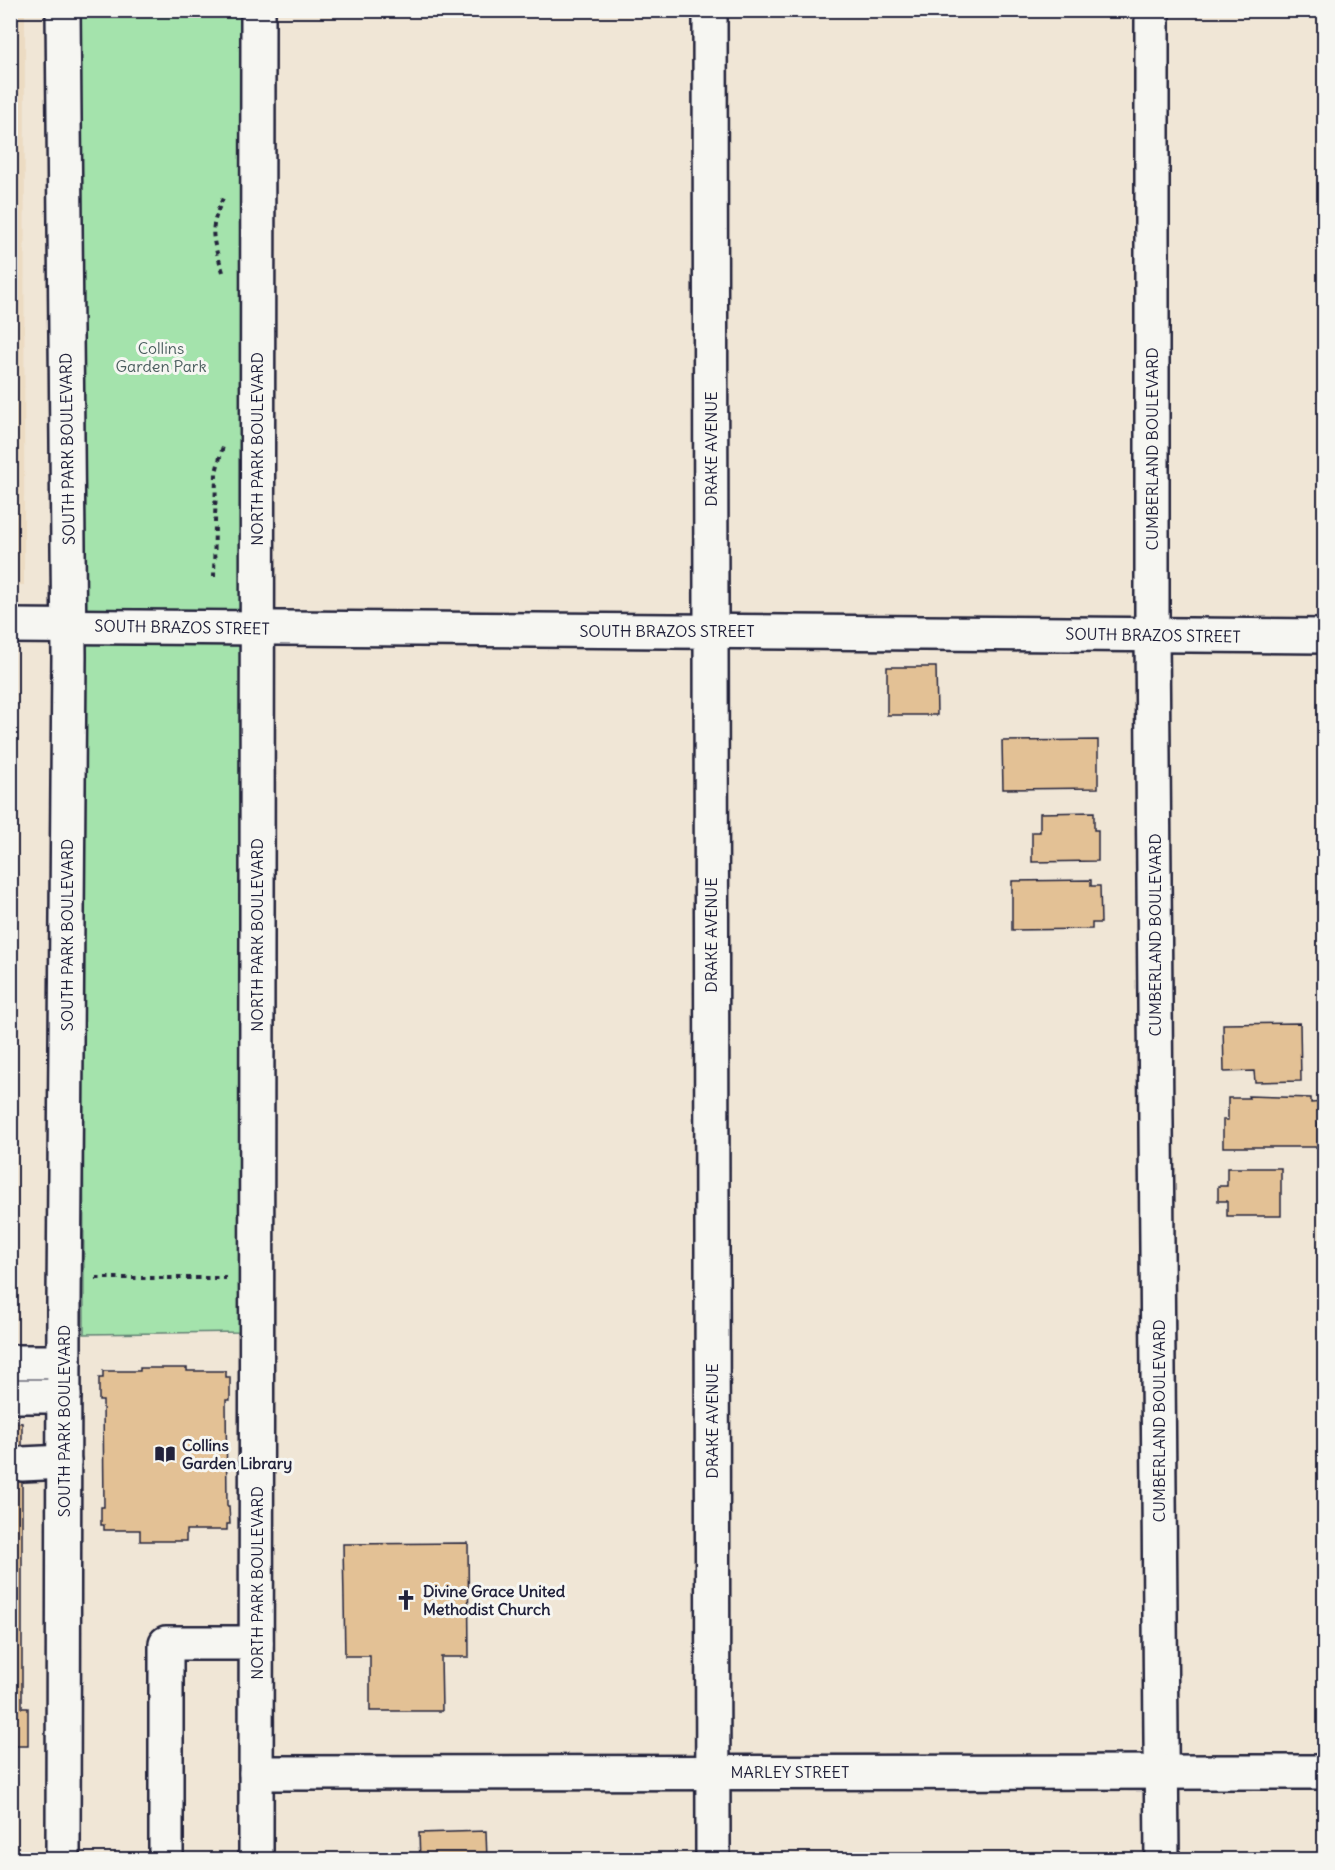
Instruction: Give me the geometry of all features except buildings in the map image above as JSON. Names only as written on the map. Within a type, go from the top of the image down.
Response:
[{"type":"street","name":"SOUTH PARK BOULEVARD","points":[[63,10],[68,626],[63,1860]]},
{"type":"street","name":"NORTH PARK BOULEVARD","points":[[256,1860],[258,10]]},
{"type":"street","name":"DRAKE AVENUE","points":[[710,10],[713,1860]]},
{"type":"street","name":"CUMBERLAND BOULEVARD","points":[[1152,10],[1152,634],[1162,1860]]},
{"type":"street","name":"SOUTH BRAZOS STREET","points":[[10,626],[1324,636]]},
{"type":"street","points":[[10,1362],[64,1362]]},
{"type":"street","points":[[10,1396],[64,1396]]},
{"type":"street","points":[[22,1464],[64,1462]]},
{"type":"street","points":[[166,1853],[166,1643],[256,1643]]},
{"type":"street","name":"MARLEY STREET","points":[[256,1773],[1324,1772]]},
{"type":"path","points":[[88,1278],[227,1278]]},
{"type":"shaded area","points":[[25,10],[24,585],[11,585],[10,11]]},
{"type":"green space","name":"Collins Garden Park","points":[[80,11],[240,11],[242,1332],[84,1334]]},
{"type":"place","name":"Collins Garden Library","points":[[165,1454]]},
{"type":"place","name":"Divine Grace United Methodist Church","points":[[406,1600]]}]
